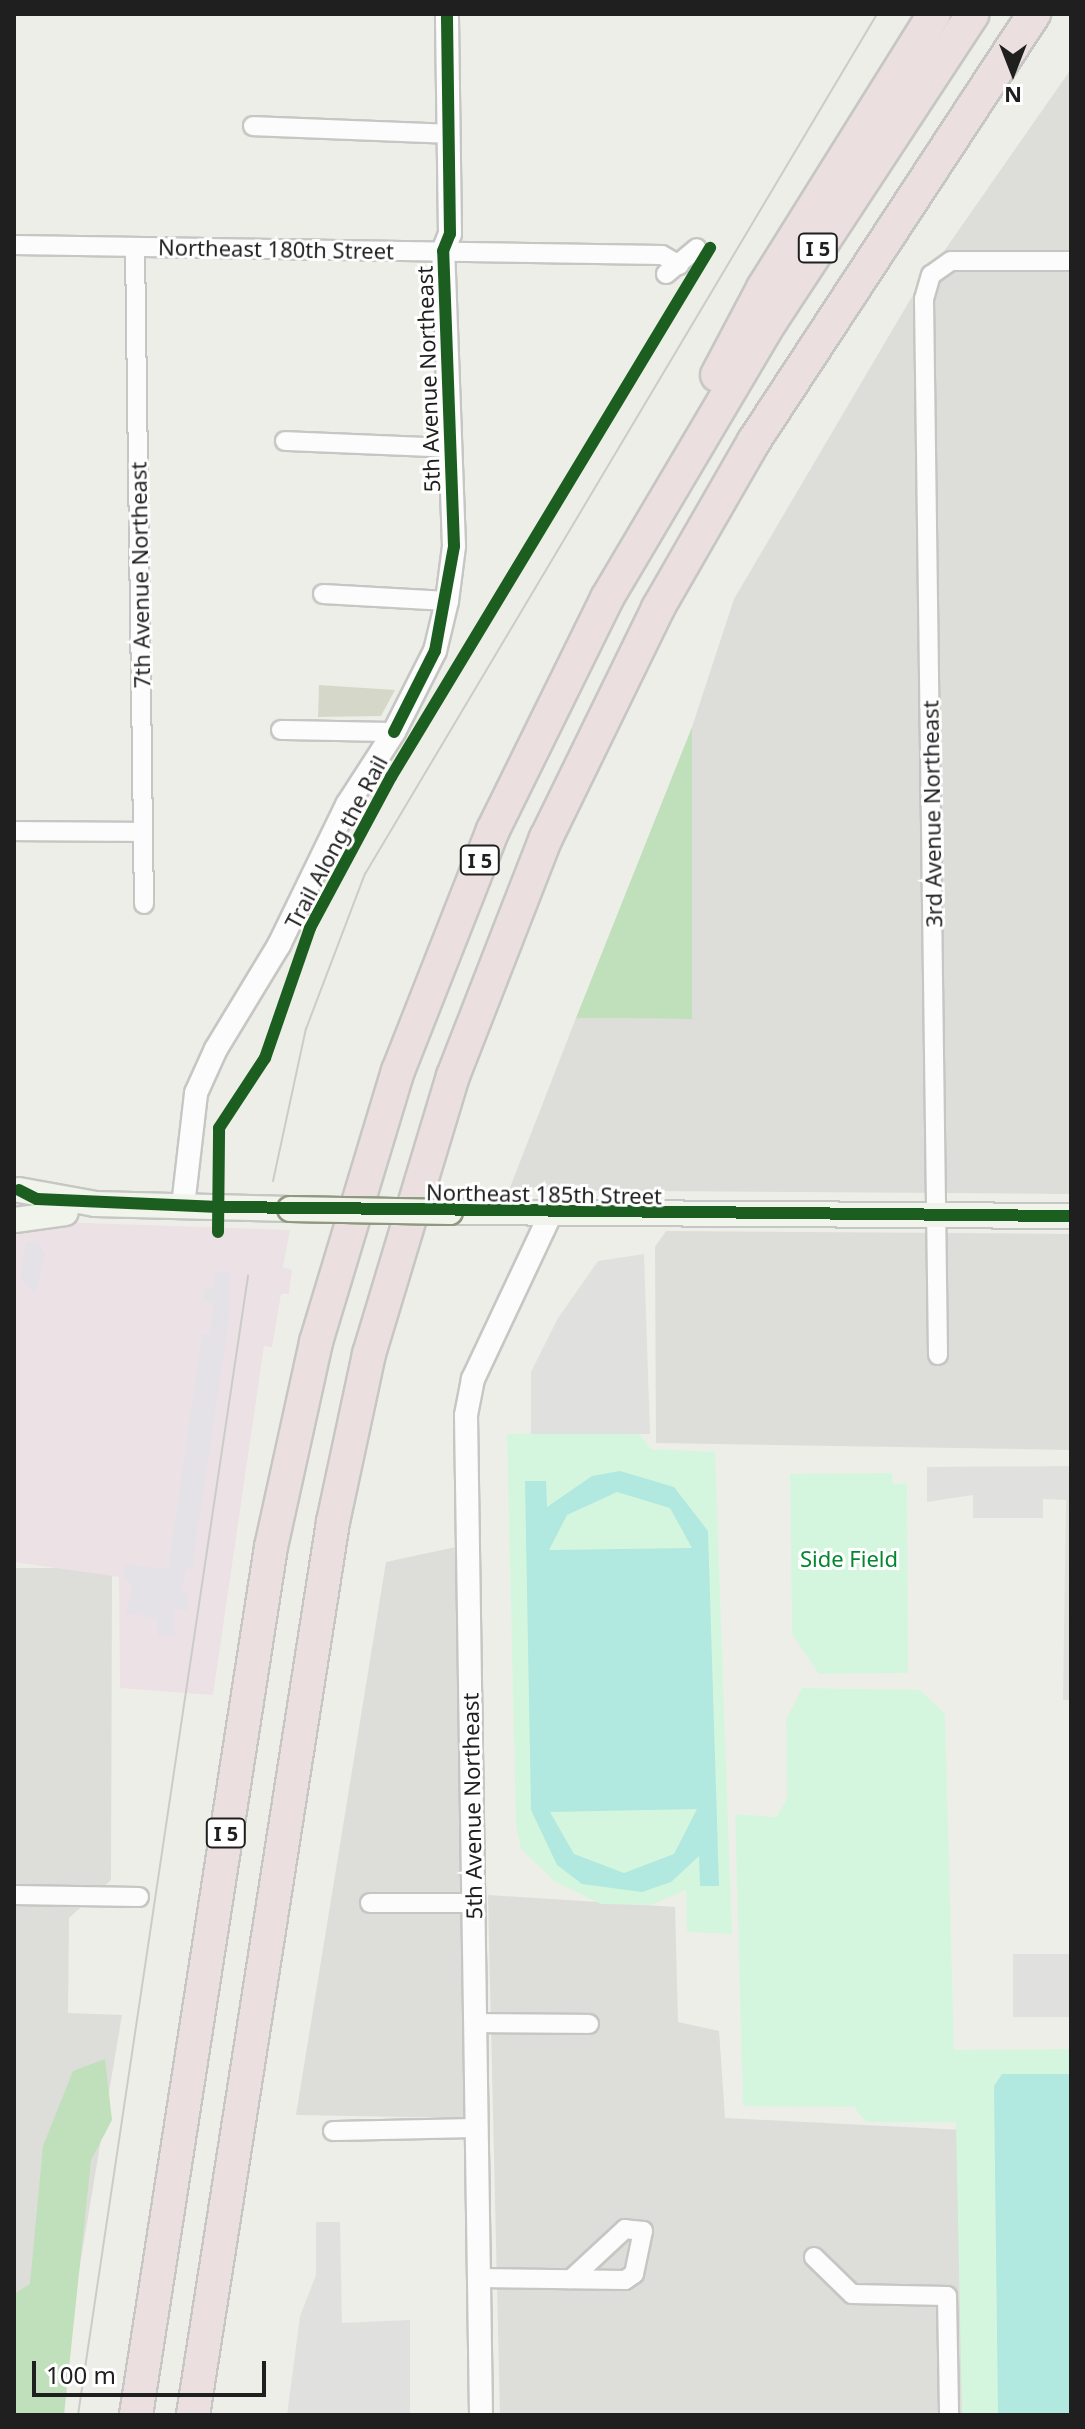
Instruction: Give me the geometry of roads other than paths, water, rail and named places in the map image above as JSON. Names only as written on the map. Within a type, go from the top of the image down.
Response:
[{"type":"highway","points":[[671,486],[737,331],[934,14]]},
{"type":"highway","name":"I 5","points":[[136,2415],[267,1574],[316,1342],[377,1132],[467,890],[577,655],[671,486],[973,14]]},
{"type":"highway","name":"I 5","points":[[193,2415],[333,1522],[369,1354],[453,1076],[546,838],[658,608],[761,430],[1034,14]]},
{"type":"highway","points":[[991,81],[1054,14]]},
{"type":"main road","name":"Northeast 185th Street","points":[[16,1187],[95,1204],[550,1215],[1071,1216]]},
{"type":"main road","points":[[14,1220],[16,1187]]},
{"type":"main road","name":"Northeast 185th Street","points":[[14,1220],[95,1204]]},
{"type":"street","name":"5th Avenue Northeast","points":[[183,1206],[196,1093],[216,1049],[279,945],[347,805],[394,732],[435,651],[447,601],[454,546],[443,251],[450,234],[447,14]]},
{"type":"street","points":[[253,126],[450,134]]},
{"type":"street","name":"Northeast 180th Street","points":[[14,245],[662,255],[673,269],[697,248]]},
{"type":"street","name":"7th Avenue Northeast","points":[[135,247],[144,904]]},
{"type":"street","name":"3rd Avenue Northeast","points":[[938,1355],[924,299],[931,275],[951,261],[1071,261]]},
{"type":"street","points":[[285,441],[452,448]]},
{"type":"street","points":[[323,594],[447,601]]},
{"type":"street","points":[[281,730],[394,732]]},
{"type":"street","points":[[14,831],[143,832]]},
{"type":"street","name":"5th Avenue Northeast","points":[[481,2415],[466,1415],[473,1379],[550,1215]]},
{"type":"street","points":[[14,1895],[139,1897]]},
{"type":"street","points":[[370,1903],[474,1903]]},
{"type":"street","points":[[476,2023],[589,2024]]},
{"type":"street","points":[[333,2131],[477,2128]]},
{"type":"street","points":[[814,2257],[852,2294],[947,2296],[949,2415]]},
{"type":"street","points":[[479,2278],[571,2279]]},
{"type":"tram line","points":[[273,1181],[306,1029],[365,874],[877,14]]},
{"type":"tram line","points":[[78,2415],[248,1276]]},
{"type":"park label","name":"Side Field","points":[[849,1559]]}]
